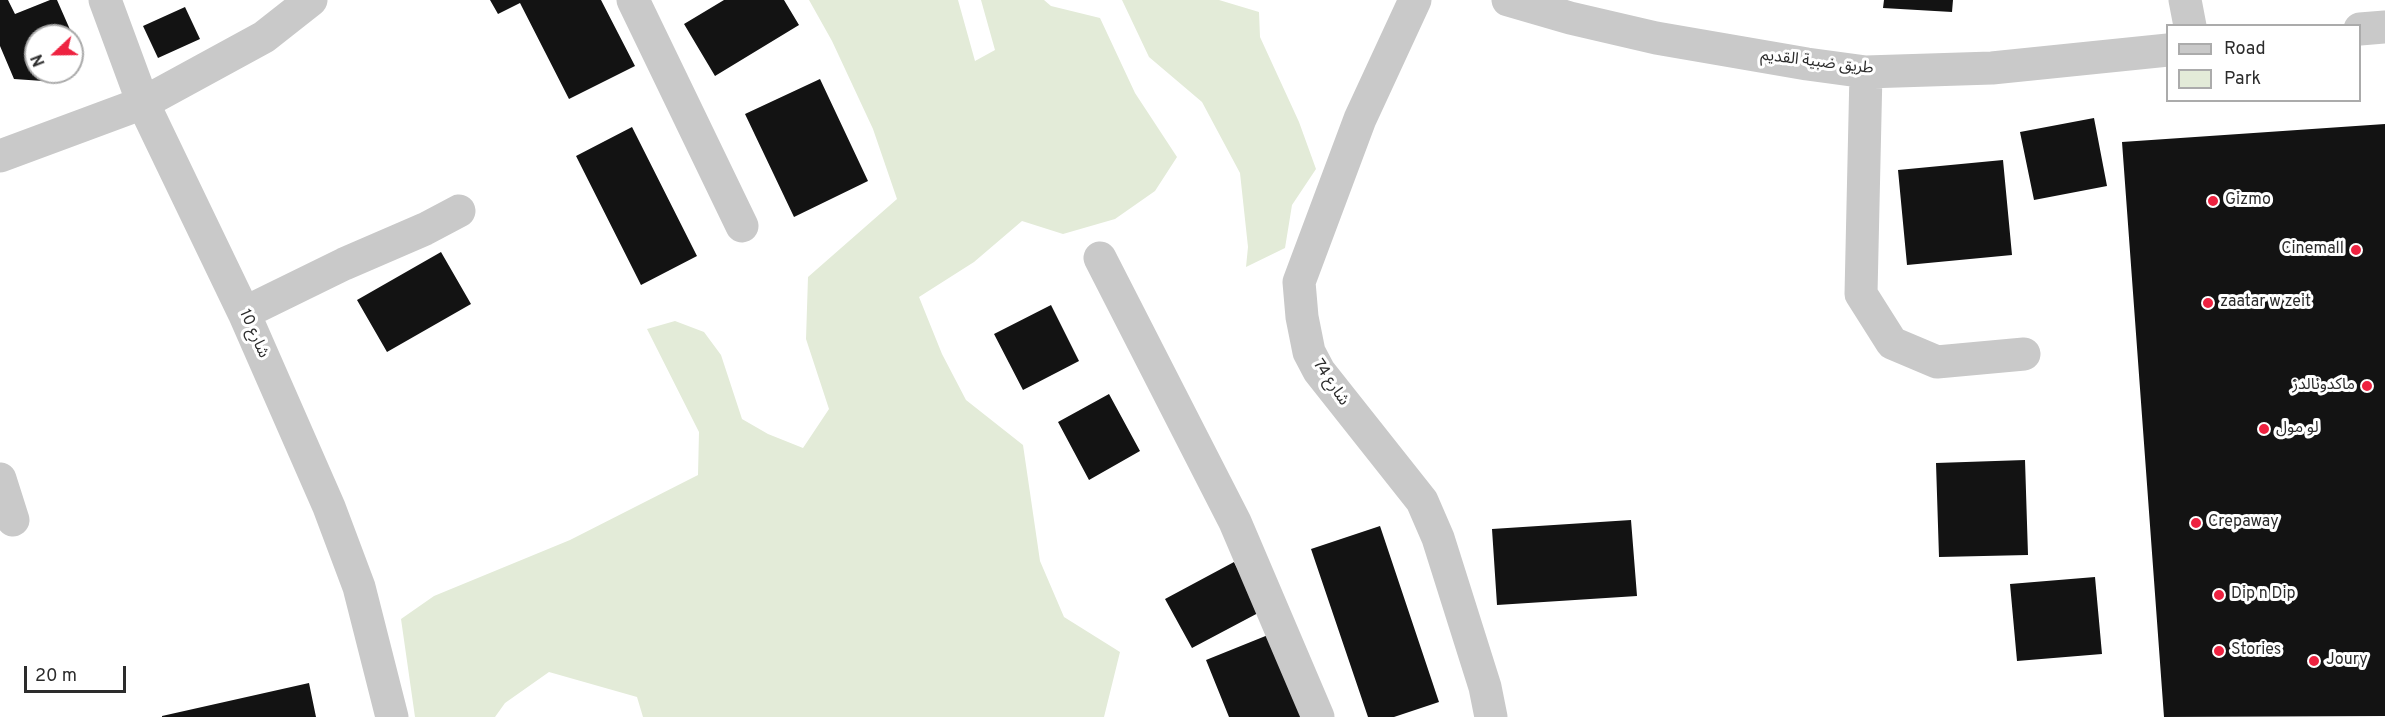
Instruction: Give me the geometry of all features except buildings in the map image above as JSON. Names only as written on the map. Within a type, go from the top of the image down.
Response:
[{"type":"street","name":"شارع 10","points":[[105,0],[143,103],[244,313],[333,517],[359,587],[392,717]]},
{"type":"street","points":[[0,156],[143,103],[264,37],[311,0]]},
{"type":"street","points":[[633,0],[742,226]]},
{"type":"street","name":"شارع 74","points":[[1415,0],[1360,119],[1299,282],[1302,317],[1310,352],[1320,370],[1344,405],[1392,460],[1422,501],[1438,538],[1485,687],[1491,717]]},
{"type":"street","name":"طريق ضبية القديم","points":[[1508,0],[1570,18],[1656,38],[1866,72],[1992,68],[2166,50]]},
{"type":"street","points":[[2185,0],[2190,24]]},
{"type":"street","points":[[2361,30],[2385,27]]},
{"type":"street","points":[[1866,72],[1861,294],[1892,343],[1937,362],[2024,354]]},
{"type":"street","points":[[244,313],[344,264],[459,212]]},
{"type":"street","points":[[1100,258],[1235,522],[1318,717]]},
{"type":"street","points":[[0,479],[14,520]]},
{"type":"green space","points":[[809,0],[958,0],[975,61],[995,50],[981,0],[1044,0],[1051,6],[1100,18],[1135,93],[1177,157],[1155,191],[1115,219],[1063,234],[1022,221],[974,262],[919,297],[942,354],[966,400],[1023,445],[1040,561],[1064,617],[1120,652],[1104,717],[643,717],[637,697],[549,672],[505,703],[495,717],[415,717],[401,619],[434,596],[570,540],[698,475],[699,432],[647,329],[675,321],[704,332],[721,355],[742,419],[768,434],[803,448],[829,409],[806,339],[808,277],[897,199],[873,129],[832,41]]},
{"type":"green space","points":[[1122,0],[1219,0],[1259,12],[1260,37],[1299,122],[1316,169],[1292,205],[1285,248],[1246,267],[1248,247],[1240,173],[1202,102],[1149,57]]},
{"type":"place","name":"Gizmo","points":[[2213,201]]},
{"type":"place","name":"Cinemall","points":[[2356,250]]},
{"type":"place","name":"zaatar w zeit","points":[[2208,303]]},
{"type":"place","name":"ماكدونالدز","points":[[2367,386]]},
{"type":"place","name":"لو مول","points":[[2264,429]]},
{"type":"place","name":"Crepaway","points":[[2196,523]]},
{"type":"place","name":"Dip n Dip","points":[[2219,595]]},
{"type":"place","name":"Stories","points":[[2219,651]]},
{"type":"place","name":"Joury","points":[[2314,661]]}]
